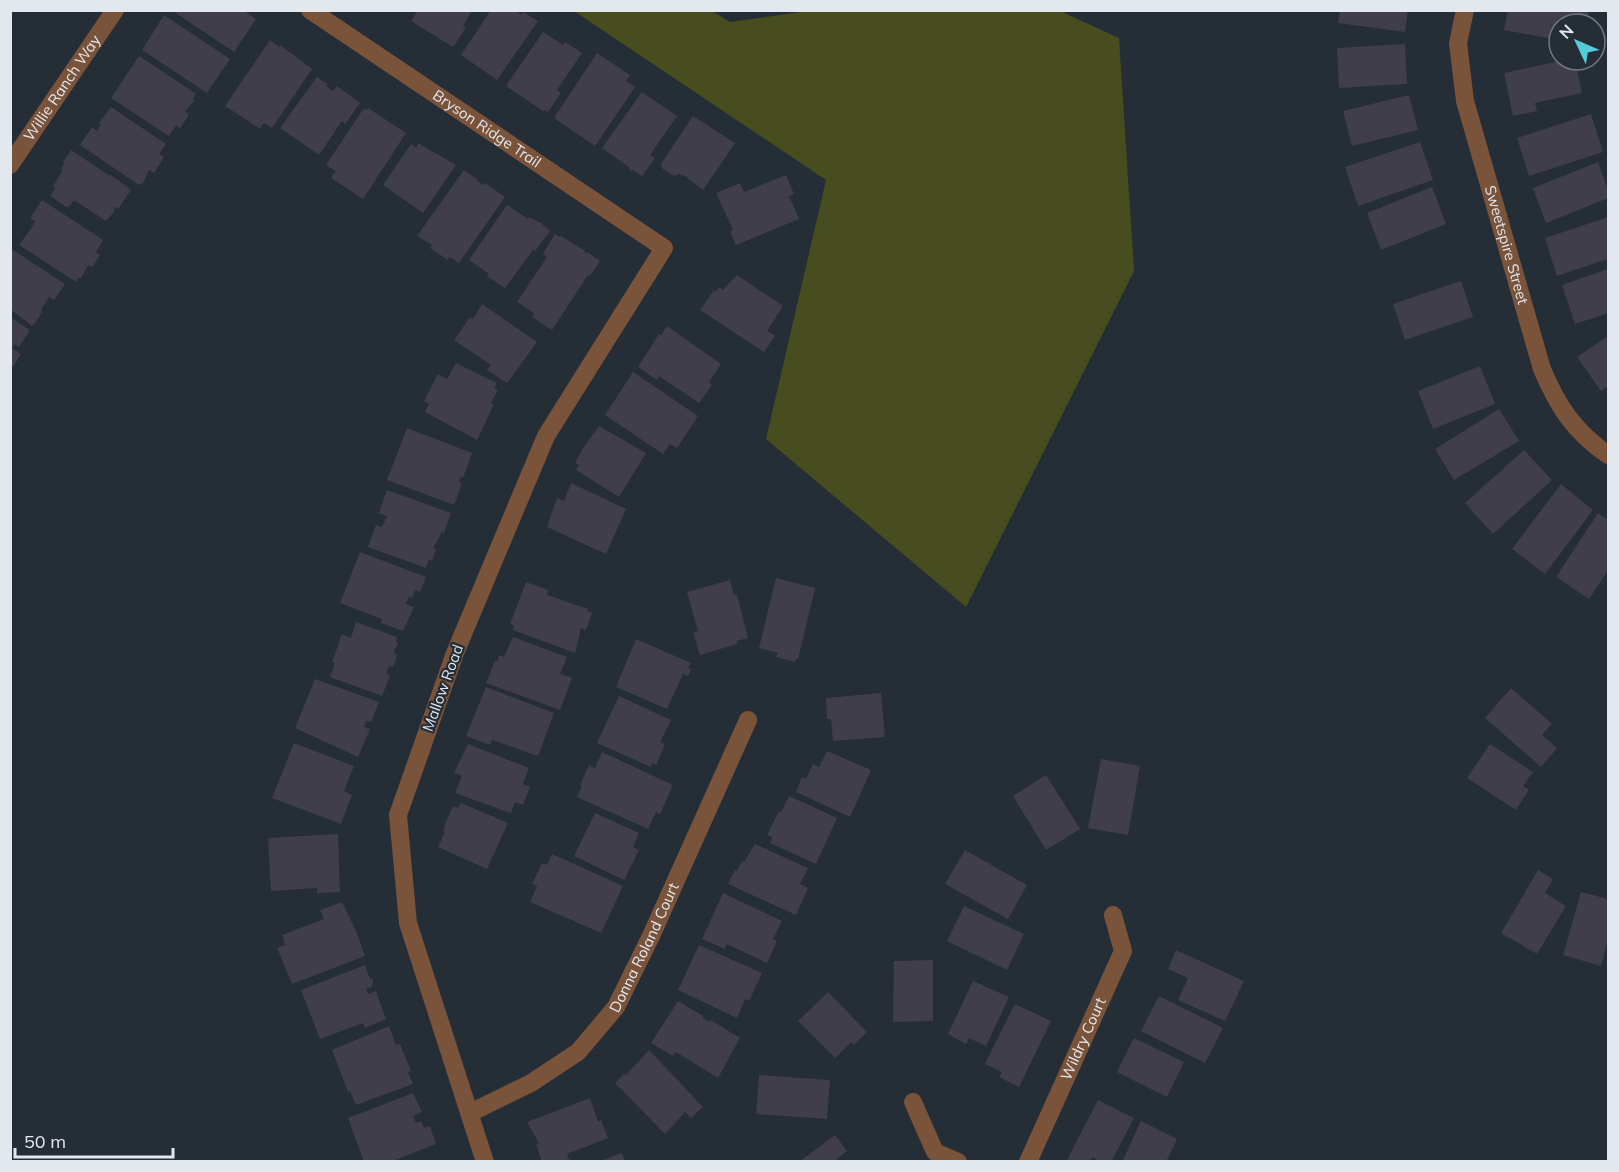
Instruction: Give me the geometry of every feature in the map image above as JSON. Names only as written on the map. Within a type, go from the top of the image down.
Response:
[{"type":"street","name":"Willie Ranch Way","points":[[10,165],[16,146],[115,10]]},
{"type":"street","name":"Bryson Ridge Trail","points":[[310,10],[664,248]]},
{"type":"street","name":"Sweetspire Street","points":[[1465,10],[1458,43],[1465,101],[1542,369],[1553,395],[1570,421],[1586,438],[1608,455]]},
{"type":"street","name":"Mallow Road","points":[[485,1161],[408,923],[398,815],[455,652],[546,436],[664,248]]},
{"type":"street","name":"Donna Roland Court","points":[[470,1113],[531,1083],[578,1052],[616,1006],[651,936],[748,720]]},
{"type":"street","name":"Wildry Court","points":[[1028,1161],[1123,951],[1113,915]]},
{"type":"street","points":[[913,1102],[935,1152],[958,1161]]},
{"type":"green space","points":[[815,10],[1060,11],[1119,38],[1134,271],[966,607],[766,439],[826,180],[574,11],[712,11],[730,22]]},
{"type":"building","points":[[171,10],[243,10],[256,19],[234,52]]},
{"type":"building","points":[[418,10],[472,10],[463,26],[466,28],[453,47],[411,21]]},
{"type":"building","points":[[491,10],[515,10],[521,15],[523,12],[538,21],[497,80],[461,55]]},
{"type":"building","points":[[1340,10],[1408,10],[1405,32],[1338,23]]},
{"type":"building","points":[[1508,10],[1589,10],[1589,12],[1547,12],[1547,38],[1504,30]]},
{"type":"building","points":[[164,15],[230,59],[207,93],[142,50]]},
{"type":"building","points":[[543,32],[563,45],[565,42],[582,53],[557,90],[561,93],[548,112],[506,86]]},
{"type":"building","points":[[270,40],[312,69],[272,128],[264,123],[260,129],[225,106]]},
{"type":"building","points":[[1405,44],[1407,84],[1339,88],[1337,48]]},
{"type":"building","points":[[597,53],[630,75],[626,81],[635,87],[595,146],[554,118]]},
{"type":"building","points":[[139,56],[196,94],[194,101],[185,111],[189,115],[180,128],[176,125],[169,136],[111,98]]},
{"type":"building","points":[[1547,64],[1547,72],[1578,72],[1582,93],[1535,103],[1537,111],[1513,116],[1504,73]]},
{"type":"building","points":[[317,77],[328,84],[326,86],[333,91],[337,86],[360,103],[345,124],[342,121],[319,155],[280,128]]},
{"type":"building","points":[[642,92],[677,116],[650,155],[655,158],[642,176],[629,170],[630,168],[602,148]]},
{"type":"building","points":[[1409,95],[1418,130],[1352,146],[1343,111]]},
{"type":"building","points":[[111,107],[166,144],[159,154],[164,157],[154,173],[149,170],[143,183],[139,185],[80,145],[92,127],[97,131],[101,124],[99,123]]},
{"type":"building","points":[[364,108],[366,110],[368,108],[406,133],[363,199],[331,178],[336,171],[326,165]]},
{"type":"building","points":[[1591,114],[1603,152],[1529,176],[1517,138]]},
{"type":"building","points":[[693,116],[735,143],[703,190],[685,176],[679,174],[674,176],[663,169],[661,164]]},
{"type":"building","points":[[1420,142],[1433,180],[1358,206],[1345,167]]},
{"type":"building","points":[[418,143],[456,165],[423,213],[383,185],[411,144],[416,148]]},
{"type":"building","points":[[71,150],[131,190],[118,209],[115,207],[114,212],[106,221],[74,200],[68,208],[50,196],[63,170],[61,169],[65,163],[63,162]]},
{"type":"building","points":[[1598,162],[1608,190],[1608,198],[1546,223],[1533,188]]},
{"type":"building","points":[[464,170],[483,185],[485,183],[505,197],[459,263],[450,257],[448,260],[430,248],[432,245],[417,236]]},
{"type":"building","points":[[786,175],[794,194],[789,196],[799,219],[736,245],[730,231],[733,230],[716,193],[740,183],[744,192]]},
{"type":"building","points":[[1432,187],[1446,224],[1381,250],[1367,213]]},
{"type":"building","points":[[42,200],[103,240],[96,252],[100,255],[92,267],[88,265],[76,282],[19,245],[32,227],[35,221],[30,218]]},
{"type":"building","points":[[507,205],[528,219],[529,217],[541,223],[550,231],[505,288],[469,260]]},
{"type":"building","points":[[1608,217],[1608,259],[1557,276],[1545,238]]},
{"type":"building","points":[[555,234],[600,261],[590,276],[588,275],[552,330],[532,317],[534,313],[517,302],[547,257],[543,254]]},
{"type":"building","points":[[10,248],[65,284],[54,300],[49,297],[32,326],[10,309]]},
{"type":"building","points":[[1608,269],[1608,313],[1575,324],[1562,285]]},
{"type":"building","points":[[737,275],[783,306],[767,331],[775,336],[764,352],[700,310],[714,290],[716,292],[719,287],[723,290]]},
{"type":"building","points":[[1461,281],[1473,317],[1405,340],[1393,304]]},
{"type":"building","points":[[482,304],[537,342],[507,383],[487,370],[491,365],[454,340],[470,317],[473,319]]},
{"type":"building","points":[[10,317],[30,330],[19,347],[15,344],[12,348],[21,354],[13,367],[10,365]]},
{"type":"building","points":[[667,326],[721,364],[709,382],[712,385],[699,403],[659,376],[657,380],[638,367],[659,334],[661,336]]},
{"type":"building","points":[[1608,336],[1608,386],[1601,391],[1577,357]]},
{"type":"building","points":[[456,363],[497,383],[494,388],[498,390],[491,403],[494,404],[477,440],[425,412],[429,404],[424,401],[438,374],[447,379]]},
{"type":"building","points":[[1480,366],[1495,404],[1433,429],[1418,391]]},
{"type":"building","points":[[633,372],[698,416],[677,448],[670,444],[663,454],[605,415]]},
{"type":"building","points":[[1499,409],[1519,441],[1454,480],[1435,449]]},
{"type":"building","points":[[599,426],[646,453],[619,497],[576,470],[579,465],[575,463]]},
{"type":"building","points":[[407,428],[472,453],[463,478],[461,477],[459,482],[462,484],[454,505],[387,480]]},
{"type":"building","points":[[1524,450],[1552,480],[1493,534],[1465,503]]},
{"type":"building","points":[[571,483],[626,509],[606,554],[547,527],[557,498],[564,501]]},
{"type":"building","points":[[1561,484],[1593,510],[1545,574],[1512,549]]},
{"type":"building","points":[[387,490],[451,513],[444,533],[442,532],[433,548],[436,549],[432,561],[429,559],[426,568],[368,547],[376,525],[382,527],[387,516],[379,513]]},
{"type":"building","points":[[1598,513],[1608,520],[1608,570],[1589,599],[1556,577]]},
{"type":"building","points":[[360,552],[426,577],[420,592],[415,590],[412,598],[409,597],[406,604],[414,607],[403,631],[381,623],[382,619],[340,603]]},
{"type":"building","points":[[776,578],[815,588],[798,659],[795,662],[776,657],[778,653],[759,648]]},
{"type":"building","points":[[730,580],[734,595],[737,595],[748,638],[737,641],[737,644],[700,655],[693,632],[698,631],[687,592]]},
{"type":"building","points":[[526,582],[548,590],[547,595],[588,609],[587,611],[592,613],[586,630],[581,628],[575,653],[513,630],[514,625],[510,624]]},
{"type":"building","points":[[356,622],[397,637],[398,643],[394,652],[397,656],[393,667],[389,666],[386,674],[390,675],[382,696],[330,677],[335,663],[332,662],[342,634],[351,638]]},
{"type":"building","points":[[513,637],[567,657],[560,674],[572,678],[560,710],[486,683],[495,661],[499,655],[504,657]]},
{"type":"building","points":[[636,639],[691,663],[688,676],[683,674],[667,709],[616,687]]},
{"type":"building","points":[[315,679],[379,702],[371,722],[366,721],[364,727],[370,729],[358,757],[295,728]]},
{"type":"building","points":[[486,687],[554,713],[538,756],[492,740],[490,745],[466,736]]},
{"type":"building","points":[[1511,688],[1552,724],[1542,735],[1557,748],[1541,767],[1485,718]]},
{"type":"building","points":[[881,693],[885,737],[833,741],[831,719],[827,719],[826,698]]},
{"type":"building","points":[[619,696],[671,720],[660,742],[665,744],[656,765],[652,763],[651,767],[597,743]]},
{"type":"building","points":[[294,743],[354,766],[344,791],[352,795],[341,824],[272,798]]},
{"type":"building","points":[[468,744],[529,768],[523,784],[530,787],[523,805],[515,802],[511,813],[455,793],[462,776],[454,773]]},
{"type":"building","points":[[1490,744],[1533,772],[1523,786],[1529,790],[1516,810],[1467,778]]},
{"type":"building","points":[[827,751],[871,770],[850,817],[796,792],[802,777],[806,779],[813,764],[819,767]]},
{"type":"building","points":[[602,752],[673,785],[660,814],[656,812],[648,829],[577,797],[589,765],[595,768]]},
{"type":"building","points":[[1101,759],[1140,766],[1128,835],[1088,828]]},
{"type":"building","points":[[1046,775],[1080,829],[1046,850],[1013,796]]},
{"type":"building","points":[[789,796],[837,818],[816,864],[770,843],[772,837],[767,835]]},
{"type":"building","points":[[461,803],[508,823],[487,869],[438,847],[453,806],[458,808]]},
{"type":"building","points":[[595,813],[639,833],[633,847],[639,850],[624,880],[574,856]]},
{"type":"building","points":[[338,834],[340,892],[317,893],[317,888],[271,891],[268,838]]},
{"type":"building","points":[[755,844],[808,868],[800,884],[808,888],[796,915],[728,884],[735,870],[737,871],[742,861],[744,862]]},
{"type":"building","points":[[965,850],[1027,885],[1008,919],[945,884]]},
{"type":"building","points":[[552,854],[623,886],[601,933],[530,902],[537,886],[532,884],[542,863],[547,865]]},
{"type":"building","points":[[1538,870],[1553,879],[1545,893],[1566,906],[1537,954],[1501,933]]},
{"type":"building","points":[[1581,892],[1608,899],[1608,939],[1601,966],[1563,955]]},
{"type":"building","points":[[723,893],[782,921],[773,939],[777,941],[767,963],[727,944],[725,949],[702,939]]},
{"type":"building","points":[[342,902],[365,956],[292,984],[277,948],[285,945],[282,935],[324,919],[320,910]]},
{"type":"building","points":[[964,906],[1024,934],[1007,970],[947,941]]},
{"type":"building","points":[[699,945],[762,973],[749,1001],[745,999],[737,1018],[678,990]]},
{"type":"building","points":[[1176,950],[1244,981],[1225,1021],[1178,1000],[1188,978],[1168,969]]},
{"type":"building","points":[[933,960],[933,1021],[893,1022],[894,961]]},
{"type":"building","points":[[365,965],[370,979],[373,979],[372,987],[366,989],[368,994],[376,991],[386,1019],[365,1028],[363,1023],[320,1039],[301,990]]},
{"type":"building","points":[[973,981],[1009,997],[986,1046],[969,1038],[966,1044],[948,1034]]},
{"type":"building","points":[[828,992],[867,1032],[854,1045],[851,1042],[835,1058],[798,1021]]},
{"type":"building","points":[[1159,996],[1223,1028],[1205,1063],[1141,1031]]},
{"type":"building","points":[[678,1001],[703,1016],[702,1018],[710,1022],[711,1020],[740,1038],[718,1078],[676,1052],[673,1056],[651,1043]]},
{"type":"building","points":[[1015,1004],[1051,1021],[1019,1087],[999,1077],[1002,1072],[985,1064]]},
{"type":"building","points":[[389,1026],[396,1045],[400,1044],[411,1071],[408,1072],[413,1084],[356,1105],[350,1091],[348,1092],[332,1050]]},
{"type":"building","points":[[1134,1038],[1184,1062],[1167,1097],[1117,1072]]},
{"type":"building","points":[[649,1050],[703,1107],[691,1118],[685,1112],[665,1134],[615,1083],[624,1074],[626,1075]]},
{"type":"building","points":[[759,1075],[830,1080],[827,1119],[756,1114]]},
{"type":"building","points":[[413,1093],[422,1112],[413,1116],[416,1123],[421,1121],[424,1128],[430,1126],[436,1144],[390,1162],[364,1162],[348,1118]]},
{"type":"building","points":[[590,1098],[598,1122],[601,1120],[608,1138],[567,1154],[570,1162],[542,1162],[536,1144],[539,1143],[527,1122]]},
{"type":"building","points":[[1098,1100],[1134,1118],[1111,1162],[1101,1162],[1092,1157],[1090,1162],[1066,1162]]},
{"type":"building","points":[[1141,1121],[1177,1139],[1166,1162],[1122,1162]]},
{"type":"building","points":[[835,1135],[847,1151],[833,1162],[799,1162]]},
{"type":"building","points":[[622,1153],[625,1162],[600,1161]]}]
